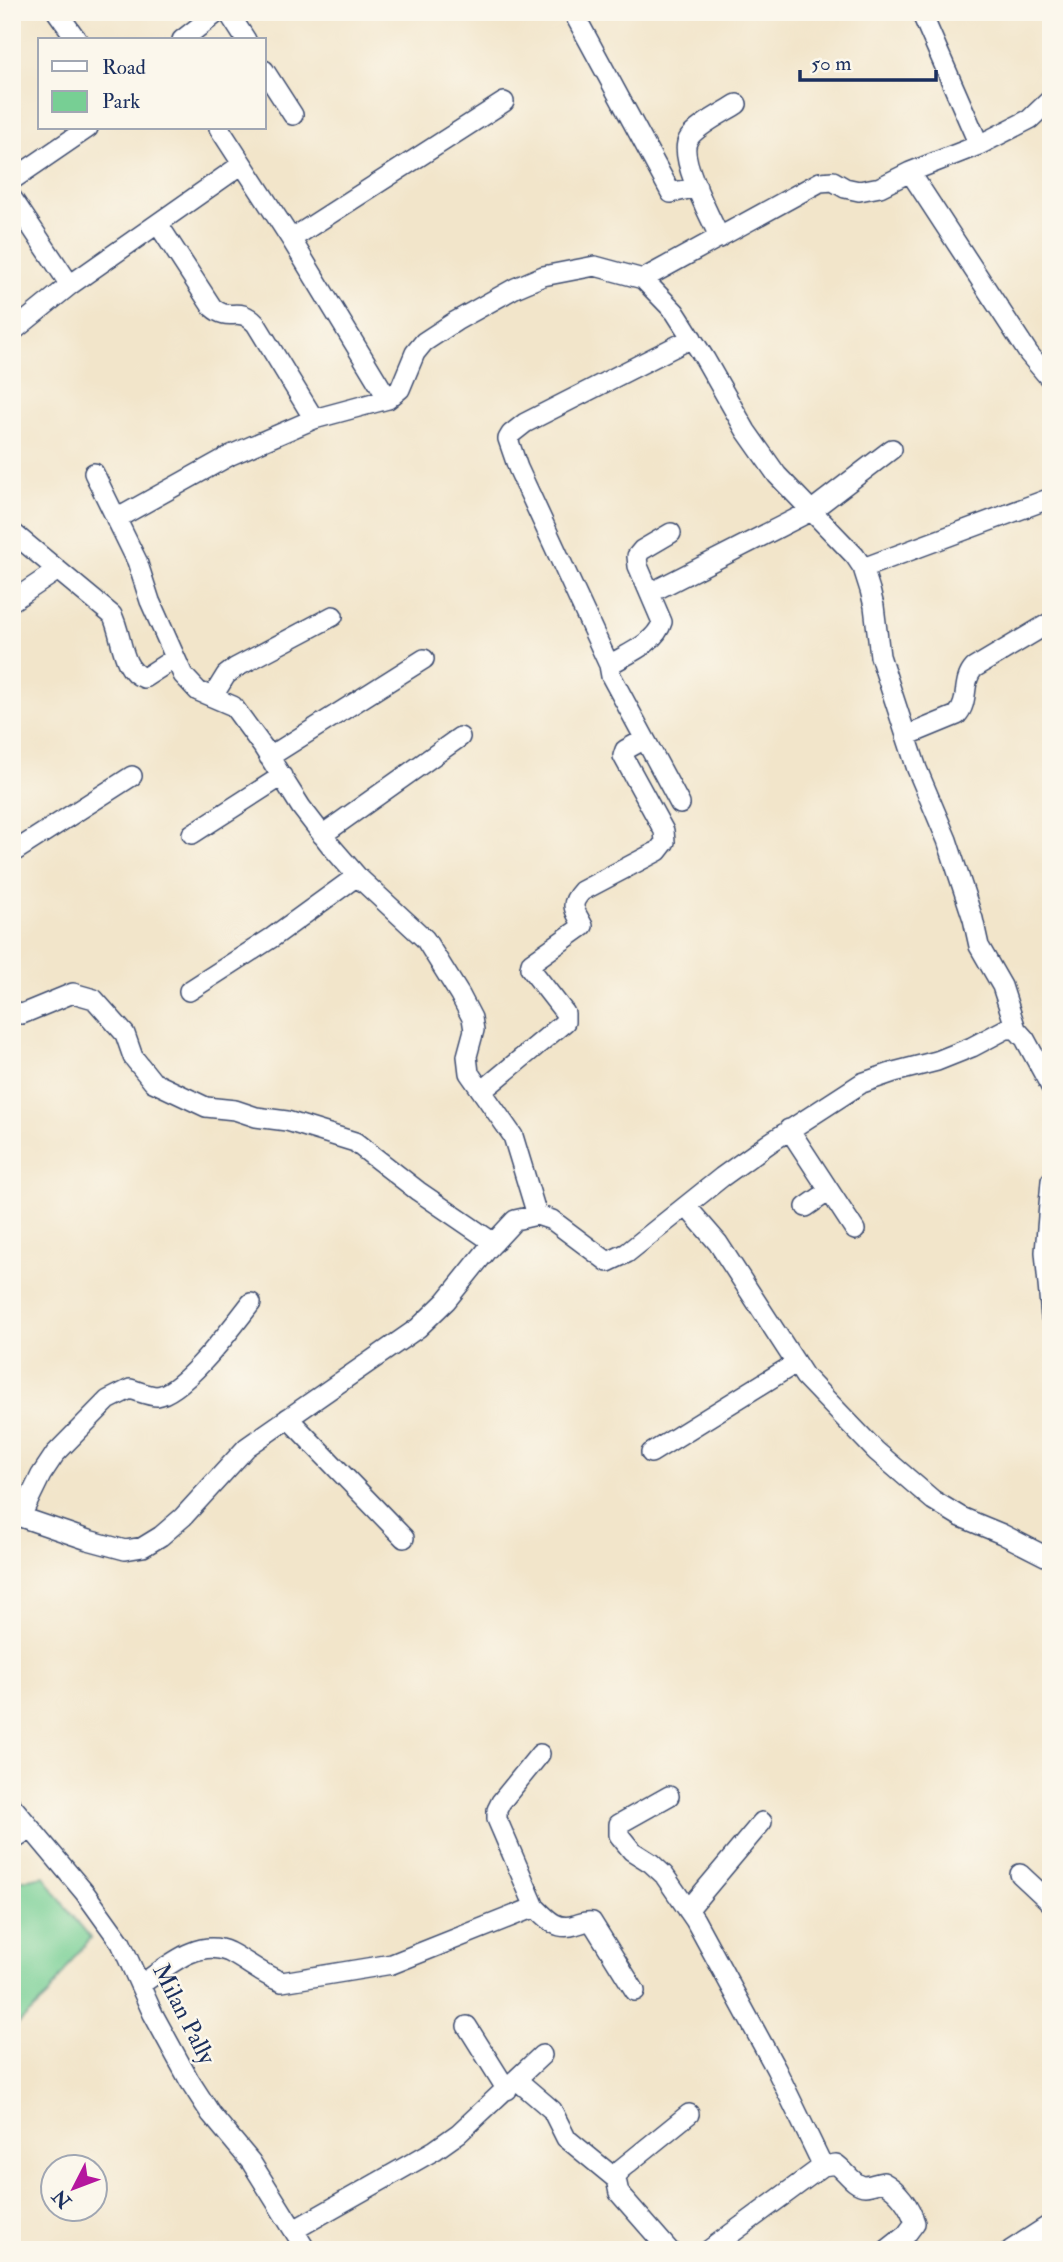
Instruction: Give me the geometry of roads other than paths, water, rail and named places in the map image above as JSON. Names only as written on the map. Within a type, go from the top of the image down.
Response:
[{"type":"street","points":[[57,12],[76,38]]},
{"type":"street","points":[[573,12],[671,194],[697,187]]},
{"type":"street","points":[[921,12],[979,145]]},
{"type":"street","points":[[185,38],[218,13],[244,38]]},
{"type":"street","points":[[266,73],[293,114]]},
{"type":"street","points":[[643,279],[820,181],[833,181],[845,188],[859,191],[880,187],[979,145],[1030,119],[1051,99]]},
{"type":"street","points":[[291,239],[504,102]]},
{"type":"street","points":[[720,237],[701,200],[686,155],[686,141],[693,133],[737,104]]},
{"type":"street","points":[[12,180],[85,130]]},
{"type":"street","points":[[220,130],[291,239],[388,399]]},
{"type":"street","points":[[12,332],[70,285],[241,165]]},
{"type":"street","points":[[910,172],[1029,354],[1051,380]]},
{"type":"street","points":[[12,198],[70,285]]},
{"type":"street","points":[[158,225],[212,307],[227,316],[239,313],[248,315],[256,324],[314,419]]},
{"type":"street","points":[[116,519],[231,455],[314,419],[388,399],[406,380],[415,354],[424,342],[515,288],[543,276],[595,266],[643,279],[675,312],[757,449],[777,475],[855,556],[863,568],[874,606],[880,656],[916,769],[947,840],[974,919],[979,946],[1002,986],[1016,1029],[1025,1039],[1051,1087]]},
{"type":"street","points":[[680,804],[611,676],[609,665],[518,468],[508,439],[511,433],[525,423],[692,338]]},
{"type":"street","points":[[650,593],[811,511],[892,449]]},
{"type":"street","points":[[94,474],[136,561],[150,601],[183,675],[198,691],[233,706],[322,835],[357,876],[425,939],[460,995],[472,1018],[474,1030],[467,1056],[469,1073],[513,1136],[537,1215]]},
{"type":"street","points":[[863,568],[1051,498]]},
{"type":"street","points":[[12,532],[111,615],[117,625],[129,667],[135,675],[144,678],[175,658]]},
{"type":"street","points":[[609,665],[652,639],[660,631],[662,622],[637,556],[642,550],[671,533]]},
{"type":"street","points":[[12,601],[58,570]]},
{"type":"street","points":[[213,696],[226,675],[235,668],[333,616]]},
{"type":"street","points":[[906,736],[957,715],[962,709],[969,673],[974,668],[1051,622]]},
{"type":"street","points":[[269,757],[424,659]]},
{"type":"street","points":[[322,835],[460,737]]},
{"type":"street","points":[[482,1091],[565,1022],[565,1013],[530,968],[531,963],[583,926],[573,906],[574,899],[582,891],[659,851],[665,842],[664,831],[623,756],[625,750],[645,739]]},
{"type":"street","points":[[12,853],[132,776]]},
{"type":"street","points":[[192,834],[282,776]]},
{"type":"street","points":[[189,991],[273,937],[357,876]]},
{"type":"street","points":[[15,1019],[73,993],[94,999],[125,1034],[132,1057],[153,1082],[206,1107],[236,1110],[257,1117],[287,1121],[355,1142],[418,1191],[494,1243]]},
{"type":"street","points":[[251,1303],[191,1374],[165,1394],[153,1396],[130,1389],[108,1400],[55,1454],[17,1515],[88,1541],[125,1549],[143,1547],[183,1517],[247,1447],[418,1328],[446,1301],[515,1220],[537,1215],[552,1220],[608,1262],[628,1253],[722,1177],[789,1129],[862,1083],[937,1061],[1006,1029],[1016,1029]]},
{"type":"street","points":[[789,1129],[855,1230]]},
{"type":"street","points":[[1051,1181],[1045,1252],[1051,1317]]},
{"type":"street","points":[[806,1207],[829,1191]]},
{"type":"street","points":[[686,1206],[718,1243],[805,1377],[876,1451],[933,1500],[961,1517],[1049,1554]]},
{"type":"street","points":[[651,1454],[796,1363]]},
{"type":"street","points":[[288,1418],[404,1538]]},
{"type":"street","points":[[540,1754],[501,1802],[497,1819],[535,1907],[552,1923],[560,1926],[592,1922],[635,1991]]},
{"type":"street","points":[[669,1796],[620,1824],[619,1835],[632,1851],[664,1875],[688,1910],[776,2069],[823,2166]]},
{"type":"street","name":"Milan Pally","points":[[12,1806],[85,1893],[114,1935],[189,2080],[211,2114],[251,2162],[306,2250]]},
{"type":"street","points":[[688,1910],[762,1822]]},
{"type":"street","points":[[12,1841],[31,1829]]},
{"type":"street","points":[[1020,1874],[1051,1903]]},
{"type":"street","points":[[140,1985],[185,1956],[212,1947],[228,1952],[268,1977],[282,1982],[392,1964],[535,1907]]},
{"type":"street","points":[[467,2026],[512,2085],[552,2110],[566,2138],[616,2179],[619,2193],[668,2250]]},
{"type":"street","points":[[294,2230],[435,2150],[459,2133],[542,2055]]},
{"type":"street","points":[[616,2179],[621,2169],[689,2114]]},
{"type":"street","points":[[709,2250],[823,2166],[836,2164],[863,2186],[883,2182],[892,2187],[912,2211],[915,2222],[906,2235],[887,2250]]},
{"type":"street","points":[[1011,2250],[1051,2224]]}]
